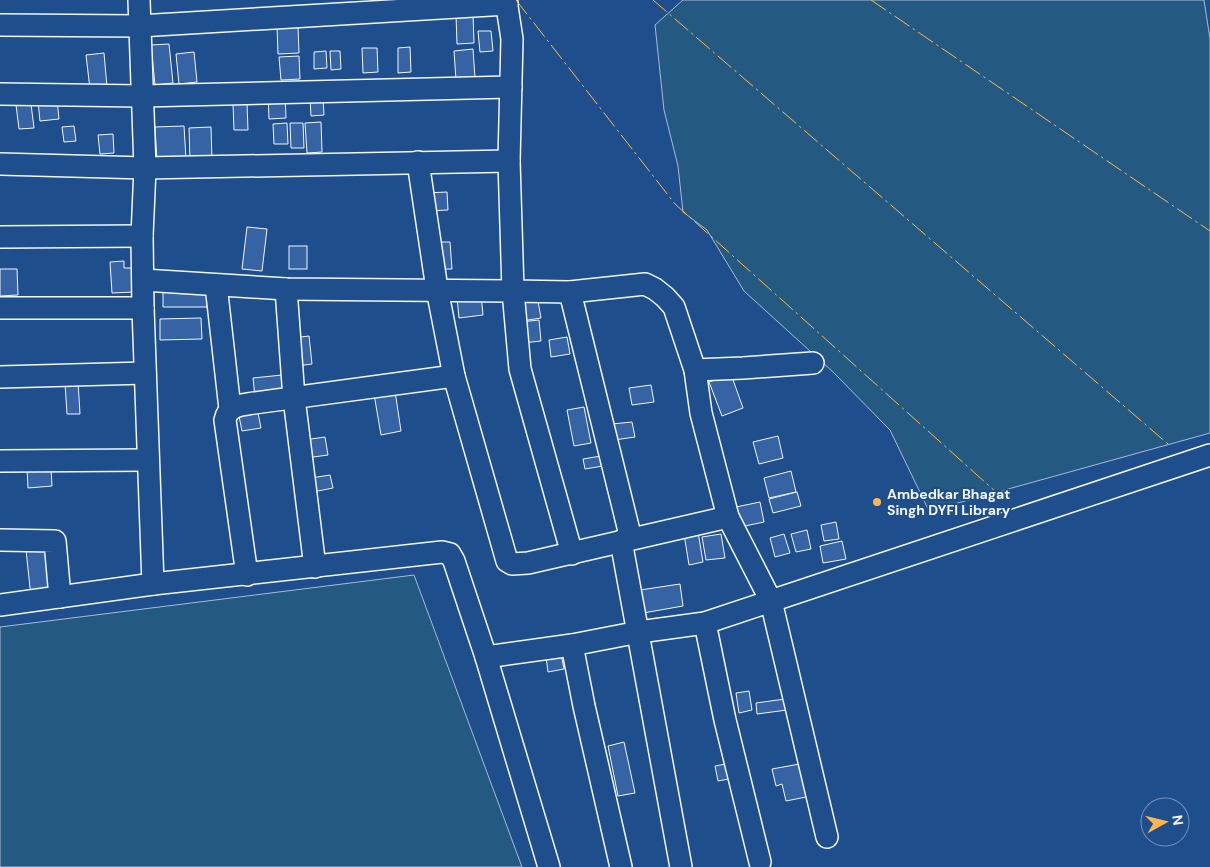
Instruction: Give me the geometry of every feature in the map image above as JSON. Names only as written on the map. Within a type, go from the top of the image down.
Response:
[{"type":"street","points":[[139,0],[146,168],[142,236],[143,308],[152,584]]},
{"type":"street","points":[[0,25],[139,26],[507,2],[512,39],[509,161],[513,291],[520,369],[572,554]]},
{"type":"street","points":[[0,94],[142,96],[510,87]]},
{"type":"street","points":[[0,164],[146,168],[509,161]]},
{"type":"street","points":[[418,162],[437,290],[454,376],[507,561],[512,564],[521,564],[572,554],[728,517]]},
{"type":"street","points":[[0,237],[142,236]]},
{"type":"street","points":[[143,280],[286,289],[570,292],[645,284],[665,296],[674,307],[695,370],[701,413],[728,517],[771,601],[828,837]]},
{"type":"street","points":[[216,285],[230,409]]},
{"type":"street","points":[[286,289],[294,398],[315,567]]},
{"type":"street","points":[[570,292],[626,540],[639,632],[681,867]]},
{"type":"street","points":[[0,308],[143,308]]},
{"type":"street","points":[[695,370],[813,362]]},
{"type":"street","points":[[0,377],[145,373]]},
{"type":"street","points":[[247,575],[225,420],[226,414],[230,409],[237,406],[454,376]]},
{"type":"street","points":[[486,657],[704,623],[1210,455]]},
{"type":"street","points":[[0,462],[148,460]]},
{"type":"street","points":[[0,540],[56,541],[60,597]]},
{"type":"street","points":[[0,605],[152,584],[442,552],[450,554],[486,657],[549,867]]},
{"type":"street","points":[[704,623],[725,720],[760,862]]},
{"type":"street","points":[[572,645],[621,867]]},
{"type":"shaded area","points":[[683,0],[1204,0],[1210,39],[1210,433],[929,511],[890,430],[833,372],[744,291],[707,230],[683,212],[678,166],[664,110],[655,25]]},
{"type":"shaded area","points":[[414,575],[522,867],[0,867],[0,627]]},
{"type":"building","points":[[473,14],[474,43],[457,44],[456,15]]},
{"type":"building","points":[[298,26],[299,53],[278,54],[277,27]]},
{"type":"building","points":[[478,31],[491,31],[493,51],[480,52]]},
{"type":"building","points":[[169,44],[173,83],[155,85],[151,45]]},
{"type":"building","points":[[410,47],[411,72],[398,73],[398,48]]},
{"type":"building","points":[[362,48],[377,48],[378,72],[363,73]]},
{"type":"building","points":[[473,49],[475,78],[456,80],[454,51]]},
{"type":"building","points":[[326,51],[327,68],[314,69],[314,52]]},
{"type":"building","points":[[330,51],[340,51],[341,69],[331,70]]},
{"type":"building","points":[[194,52],[197,82],[179,84],[176,54]]},
{"type":"building","points":[[104,53],[107,87],[90,89],[86,55]]},
{"type":"building","points":[[299,56],[300,79],[281,80],[279,57]]},
{"type":"building","points":[[285,93],[286,118],[269,119],[268,94]]},
{"type":"building","points":[[323,97],[324,115],[311,116],[310,98]]},
{"type":"building","points":[[57,99],[59,119],[40,121],[38,101]]},
{"type":"building","points":[[31,104],[34,128],[19,129],[16,105]]},
{"type":"building","points":[[233,104],[247,104],[248,130],[234,130]]},
{"type":"building","points":[[321,122],[322,152],[307,153],[305,123]]},
{"type":"building","points":[[287,123],[288,144],[274,144],[273,124]]},
{"type":"building","points":[[290,123],[303,123],[304,148],[291,148]]},
{"type":"building","points":[[74,126],[76,141],[64,142],[62,127]]},
{"type":"building","points":[[184,126],[186,159],[157,161],[155,127]]},
{"type":"building","points":[[211,127],[212,160],[190,161],[189,128]]},
{"type":"building","points":[[113,134],[114,153],[100,154],[98,135]]},
{"type":"building","points":[[447,192],[448,210],[426,211],[425,193]]},
{"type":"building","points":[[247,227],[267,229],[262,271],[242,269]]},
{"type":"building","points":[[435,242],[450,242],[452,269],[435,269]]},
{"type":"building","points":[[289,246],[307,246],[307,269],[289,269]]},
{"type":"building","points":[[124,261],[124,268],[133,268],[134,292],[112,293],[110,262]]},
{"type":"building","points":[[0,269],[17,269],[18,295],[0,296]]},
{"type":"building","points":[[163,287],[207,288],[207,307],[163,307]]},
{"type":"building","points":[[481,294],[483,315],[459,318],[457,297]]},
{"type":"building","points":[[538,301],[541,318],[522,321],[519,303]]},
{"type":"building","points":[[201,318],[202,339],[160,340],[160,319]]},
{"type":"building","points":[[539,320],[541,341],[522,343],[520,322]]},
{"type":"building","points":[[309,336],[312,364],[297,366],[293,338]]},
{"type":"building","points":[[567,337],[570,354],[551,357],[549,340]]},
{"type":"building","points":[[731,374],[743,408],[722,416],[709,382]]},
{"type":"building","points":[[282,375],[283,394],[255,397],[253,378]]},
{"type":"building","points":[[78,382],[80,414],[67,414],[65,383]]},
{"type":"building","points":[[651,385],[654,402],[632,405],[629,388]]},
{"type":"building","points":[[395,391],[401,431],[381,435],[374,394]]},
{"type":"building","points":[[584,407],[591,443],[574,446],[567,410]]},
{"type":"building","points":[[257,408],[261,428],[242,431],[238,411]]},
{"type":"building","points":[[632,422],[635,437],[614,440],[612,424]]},
{"type":"building","points":[[778,436],[783,458],[759,464],[753,442]]},
{"type":"building","points":[[325,437],[328,455],[306,458],[304,440]]},
{"type":"building","points":[[601,456],[603,466],[585,469],[583,459]]},
{"type":"building","points":[[51,468],[52,486],[28,488],[27,469]]},
{"type":"building","points":[[791,471],[796,492],[769,498],[764,478]]},
{"type":"building","points":[[330,475],[333,488],[313,492],[311,478]]},
{"type":"building","points":[[797,492],[801,506],[773,513],[769,499]]},
{"type":"building","points":[[760,502],[764,522],[740,527],[736,507]]},
{"type":"building","points":[[836,522],[839,539],[824,541],[821,525]]},
{"type":"building","points":[[807,530],[811,549],[796,552],[791,534]]},
{"type":"building","points":[[698,532],[703,562],[689,565],[684,534]]},
{"type":"building","points":[[721,534],[725,558],[706,560],[702,537]]},
{"type":"building","points":[[784,534],[790,553],[775,557],[770,538]]},
{"type":"building","points":[[842,541],[846,559],[823,563],[820,546]]},
{"type":"building","points":[[50,548],[55,594],[31,597],[26,550]]},
{"type":"building","points":[[680,584],[683,606],[643,613],[640,590]]},
{"type":"building","points":[[561,654],[564,669],[548,672],[546,657]]},
{"type":"building","points":[[749,691],[752,710],[739,713],[736,693]]},
{"type":"building","points":[[785,699],[787,710],[757,714],[756,703]]},
{"type":"building","points":[[624,742],[635,793],[618,796],[608,746]]},
{"type":"building","points":[[731,763],[734,778],[718,781],[715,766]]},
{"type":"building","points":[[805,763],[811,796],[786,801],[782,784],[776,786],[772,769]]},
{"type":"power","points":[[516,0],[675,204],[996,492]]},
{"type":"power","points":[[653,0],[1168,444]]},
{"type":"power","points":[[871,0],[1210,231]]},
{"type":"place","name":"Ambedkar Bhagat Singh DYFI Library","points":[[877,502]]}]
